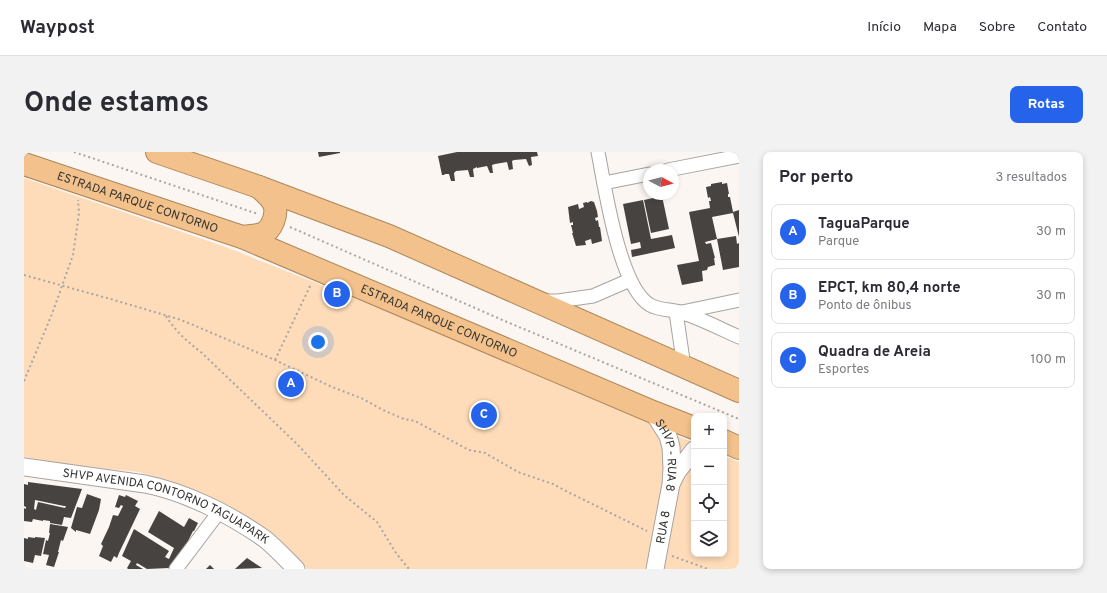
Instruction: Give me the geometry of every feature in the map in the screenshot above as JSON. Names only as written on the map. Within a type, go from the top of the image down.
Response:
[{"type":"highway","points":[[157,152],[259,187],[389,236],[739,391]]},
{"type":"highway","name":"ESTRADA PARQUE CONTORNO","points":[[24,164],[242,236],[652,412],[691,427]]},
{"type":"highway","points":[[242,236],[264,233],[269,229],[273,220],[275,214],[274,205],[270,198],[259,187]]},
{"type":"highway","points":[[727,442],[739,448]]},
{"type":"street","points":[[598,152],[621,258],[636,290],[646,302],[659,309],[679,312],[739,337]]},
{"type":"street","points":[[679,168],[739,156]]},
{"type":"street","points":[[604,182],[643,175]]},
{"type":"street","points":[[535,301],[558,301],[593,296],[630,280]]},
{"type":"street","points":[[679,312],[739,300]]},
{"type":"street","points":[[679,312],[684,367]]},
{"type":"street","name":"SHVP - RUA 8","points":[[652,412],[668,436],[671,447],[671,484]]},
{"type":"street","name":"SHVP - RUA 8","points":[[671,484],[677,472],[691,454]]},
{"type":"street","name":"SHVP AVENIDA CONTORNO TAGUAPARK","points":[[24,468],[160,487],[190,498],[219,512],[265,540],[296,569]]},
{"type":"street","name":"RUA 8","points":[[655,569],[671,484]]},
{"type":"street","points":[[176,569],[219,512]]},
{"type":"path","points":[[74,152],[273,220],[507,322],[739,419]]},
{"type":"path","points":[[24,381],[44,334],[73,255],[79,213],[77,181]]},
{"type":"path","points":[[275,360],[318,269]]},
{"type":"path","points":[[24,275],[165,315],[191,324],[275,360],[332,387],[361,398],[383,410],[420,424],[469,450],[485,453],[518,472],[553,484],[566,492],[647,531]]},
{"type":"path","points":[[165,315],[181,336],[202,353],[298,445],[344,495],[377,522],[389,543],[409,569]]},
{"type":"path","points":[[659,551],[708,569]]},
{"type":"shaded area","points":[[24,178],[226,247],[422,325],[691,442],[691,557],[727,557],[727,457],[739,462],[739,569],[307,569],[275,535],[222,503],[182,485],[139,472],[76,466],[24,457]]},
{"type":"building","points":[[318,152],[340,152],[340,153],[319,157]]},
{"type":"building","points":[[457,152],[537,152],[538,156],[531,157],[532,165],[529,166],[526,159],[514,160],[512,161],[513,169],[509,170],[507,162],[492,165],[493,173],[490,173],[487,166],[477,167],[473,169],[474,177],[470,177],[468,170],[456,171],[454,173],[455,181],[451,181],[449,174],[442,175],[438,156]]},
{"type":"building","points":[[722,182],[722,184],[727,183],[729,194],[728,197],[730,197],[733,212],[739,210],[739,237],[733,213],[712,217],[717,239],[705,242],[706,244],[711,243],[715,258],[715,265],[702,271],[703,281],[682,285],[677,265],[699,261],[689,212],[710,208],[709,201],[711,201],[710,197],[708,198],[706,187],[711,186],[711,184]]},
{"type":"building","points":[[643,200],[651,239],[672,235],[675,248],[632,257],[631,250],[641,248],[640,242],[631,244],[623,204]]},
{"type":"building","points":[[644,200],[663,200],[669,229],[651,233]]},
{"type":"building","points":[[591,201],[594,202],[597,211],[598,217],[595,218],[596,221],[598,220],[602,241],[592,244],[591,239],[585,241],[586,245],[576,246],[571,225],[573,225],[573,222],[570,223],[568,207],[578,204],[579,209],[584,207],[583,203]]},
{"type":"building","points":[[736,236],[737,244],[739,243],[739,267],[723,270],[717,239]]},
{"type":"building","points":[[28,482],[82,489],[71,518],[64,517],[62,525],[43,520],[33,519],[32,522],[24,521],[24,508],[26,509],[26,507],[24,506],[24,484],[28,485]],"holes":[[[35,500],[66,506],[65,508],[38,502],[36,510],[34,509]]]},
{"type":"building","points":[[87,494],[101,499],[99,510],[90,534],[76,530],[76,532],[71,528],[77,507],[82,508]]},
{"type":"building","points":[[119,495],[125,497],[126,495],[138,501],[135,506],[140,509],[117,558],[114,556],[111,562],[99,556],[103,546],[101,544],[113,515],[118,516],[123,506],[121,505],[119,508],[115,507]]},
{"type":"building","points":[[159,511],[184,527],[189,518],[198,523],[186,545],[169,568],[147,569],[137,563],[136,565],[143,569],[128,569],[127,568],[131,561],[122,556],[134,529],[169,551],[165,557],[169,559],[174,548],[148,532]]},
{"type":"building","points":[[50,524],[68,527],[63,541],[61,540],[54,567],[46,565],[49,555],[43,554],[46,540],[48,541],[50,533]]},
{"type":"building","points":[[28,537],[45,538],[41,556],[35,555],[33,563],[24,561],[24,538],[28,539]]},
{"type":"building","points":[[247,558],[262,568],[235,569]]},
{"type":"building","points":[[210,565],[214,569],[206,569]]},
{"type":"place","name":"EPCT, km 80,4 norte","points":[[337,294]]},
{"type":"place","name":"TaguaParque","points":[[291,384]]},
{"type":"place","name":"Quadra de Areia","points":[[484,415]]}]
